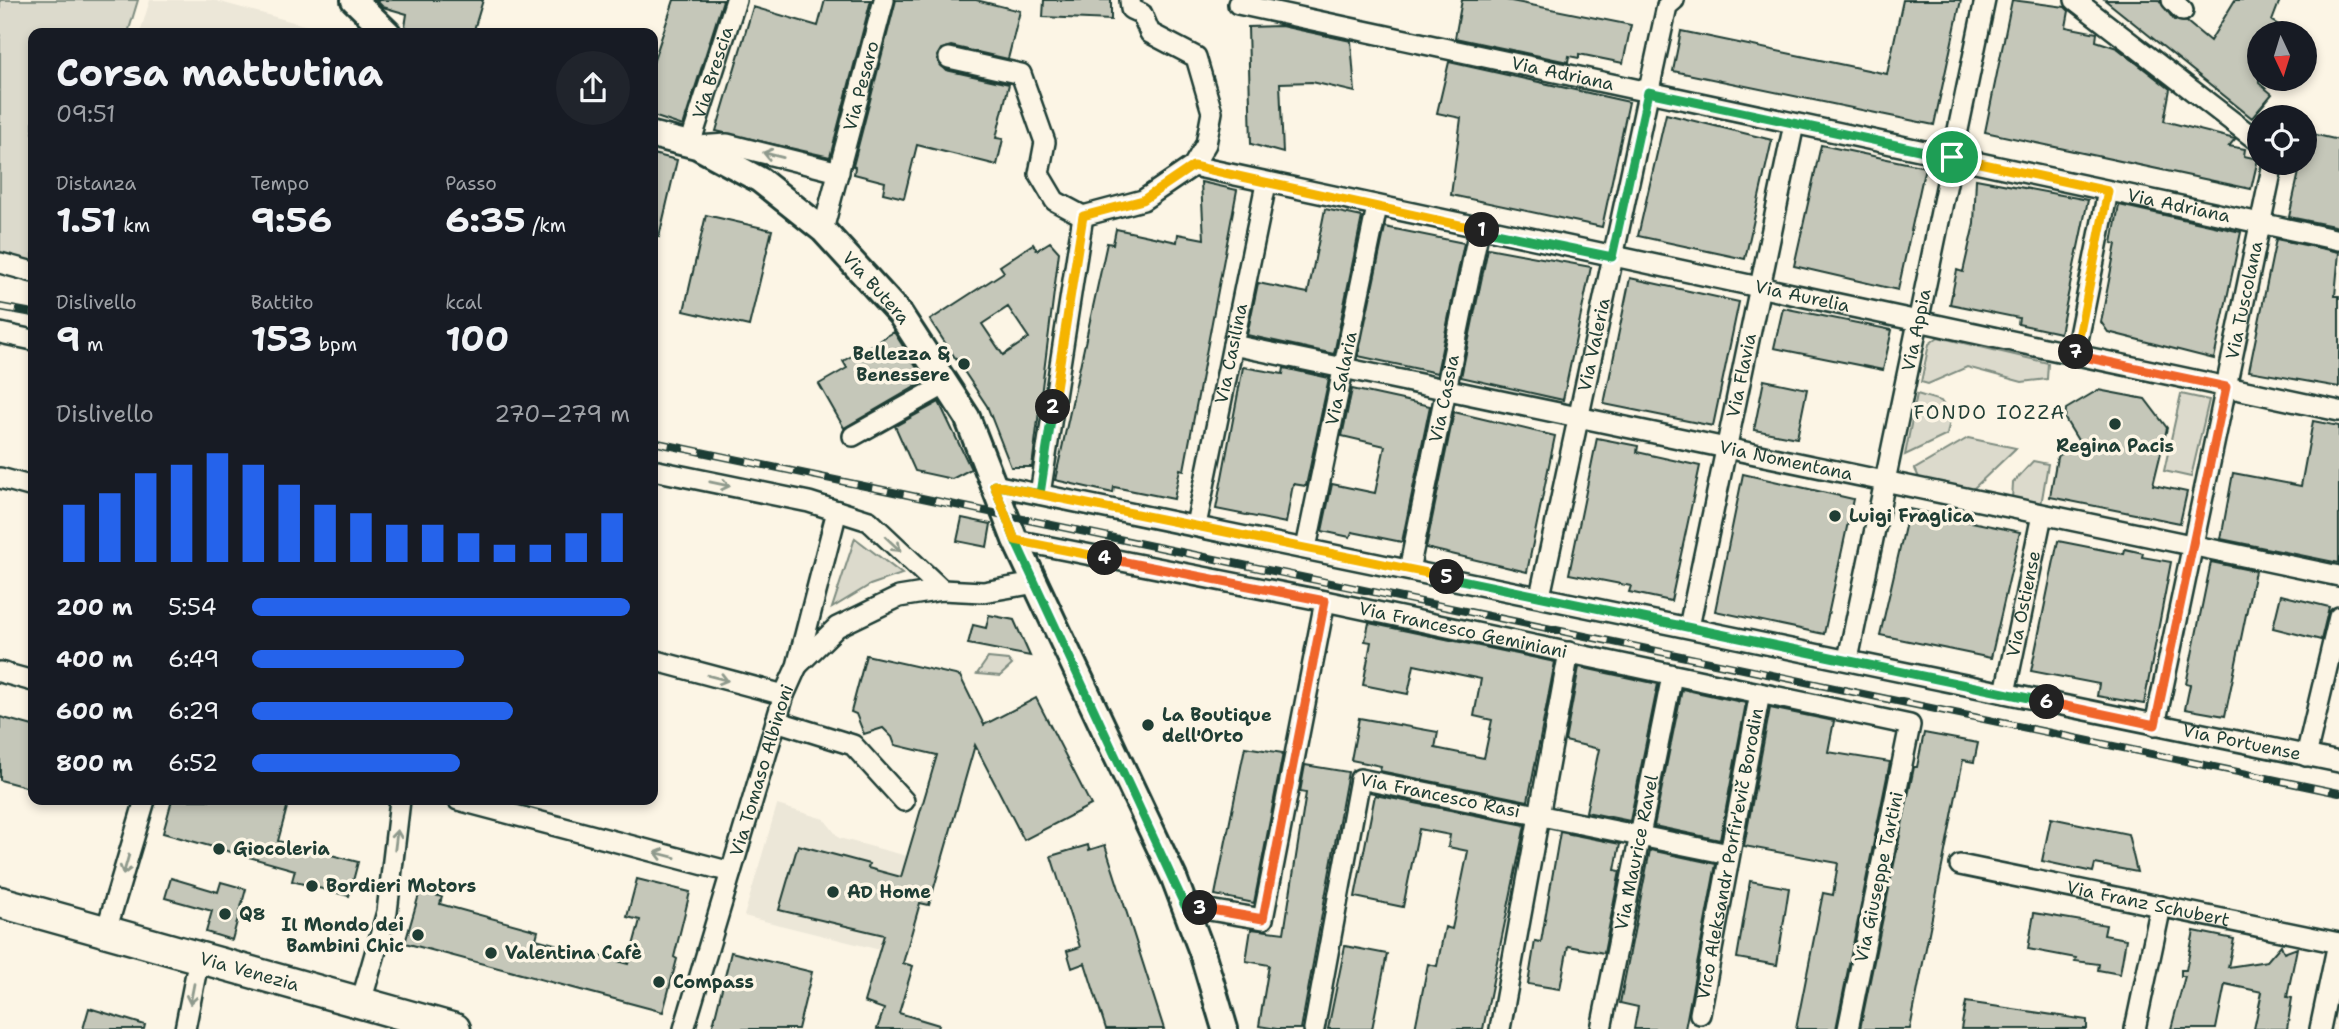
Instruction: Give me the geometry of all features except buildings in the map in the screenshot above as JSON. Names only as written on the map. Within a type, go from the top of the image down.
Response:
[{"type":"main road","points":[[0,891],[43,914]]},
{"type":"main road","points":[[0,902],[43,914]]},
{"type":"main road","name":"Via Venezia","points":[[43,914],[455,1029]]},
{"type":"street","points":[[354,0],[383,28]]},
{"type":"street","name":"Via Brescia","points":[[693,145],[736,0]]},
{"type":"street","name":"Via Pesaro","points":[[823,230],[884,0]]},
{"type":"street","points":[[949,58],[1021,74],[1045,142],[1039,174],[1055,201],[1083,216],[1143,200],[1193,166],[1206,144],[1212,111],[1196,57],[1150,33],[1142,14],[1131,9],[1129,0]]},
{"type":"street","name":"Via Valeria","points":[[1540,596],[1667,6],[1674,0]]},
{"type":"street","name":"Via Appia","points":[[1849,659],[1985,0]]},
{"type":"street","points":[[2075,0],[2247,133]]},
{"type":"street","name":"Via Adriana","points":[[1238,4],[2339,240]]},
{"type":"street","name":"Via Flavia","points":[[1689,627],[1794,124]]},
{"type":"street","name":"Via Butera","points":[[658,136],[693,145],[760,180],[823,230],[900,314],[967,417],[1015,540],[1185,906],[1225,1029]]},
{"type":"street","points":[[693,145],[727,144],[839,172]]},
{"type":"street","name":"Via Aurelia","points":[[1193,166],[1266,184],[2339,411]]},
{"type":"street","name":"Via Tuscolana","points":[[2155,725],[2270,175]]},
{"type":"street","name":"Via Casilina","points":[[1196,525],[1266,184]]},
{"type":"street","points":[[2075,355],[2108,191]]},
{"type":"street","name":"Via Salaria","points":[[1306,548],[1377,207]]},
{"type":"street","points":[[1040,494],[1083,216]]},
{"type":"street","name":"Via Cassia","points":[[1409,570],[1479,229]]},
{"type":"street","points":[[0,263],[28,271]]},
{"type":"street","points":[[0,333],[28,339]]},
{"type":"street","name":"Via Nomentana","points":[[1233,345],[2339,576]]},
{"type":"street","points":[[853,436],[946,384]]},
{"type":"street","points":[[658,471],[809,502],[869,521],[942,590]]},
{"type":"street","points":[[0,478],[28,486]]},
{"type":"street","name":"Via Portuense","points":[[994,485],[2339,762]]},
{"type":"street","name":"Via Tomaso Albinoni","points":[[684,1029],[784,695],[797,666],[837,511]]},
{"type":"street","name":"Via Ostiense","points":[[2005,693],[2042,515]]},
{"type":"street","name":"Via Francesco Geminiani","points":[[1015,540],[1325,601],[1910,725]]},
{"type":"street","points":[[797,666],[837,627],[899,597],[942,590],[983,592],[1036,583]]},
{"type":"street","points":[[1185,906],[1263,919],[1325,601]]},
{"type":"street","points":[[2306,756],[2339,617]]},
{"type":"street","points":[[1500,1029],[1569,652]]},
{"type":"street","points":[[658,661],[784,695]]},
{"type":"street","points":[[0,672],[28,680]]},
{"type":"street","name":"Via Maurice Ravel","points":[[1601,1029],[1672,676]]},
{"type":"street","name":"Vico Aleksandr Porfir'evič Borodin","points":[[1700,1014],[1760,693]]},
{"type":"street","points":[[776,721],[853,745],[904,801]]},
{"type":"street","name":"Via Giuseppe Tartini","points":[[1848,1029],[1910,725]]},
{"type":"street","name":"Via Francesco Rasi","points":[[1314,1029],[1360,779],[1729,854]]},
{"type":"street","points":[[106,931],[144,805]]},
{"type":"street","points":[[361,1002],[387,912],[399,805]]},
{"type":"street","points":[[477,805],[731,872]]},
{"type":"street","name":"Via Franz Schubert","points":[[1960,865],[2338,943]]},
{"type":"street","points":[[2135,1029],[2161,906]]},
{"type":"street","points":[[2320,1029],[2338,943]]},
{"type":"street","points":[[185,1029],[199,958]]},
{"type":"shaded area","points":[[0,0],[138,0],[130,28],[28,28],[28,262],[0,255]]},
{"type":"shaded area","points":[[150,0],[213,0],[315,28],[142,28]]},
{"type":"shaded area","points":[[1938,337],[2048,363],[2047,379],[2022,382],[1967,367],[1928,384],[1921,382],[1929,344]]},
{"type":"shaded area","points":[[1917,394],[1941,401],[1951,416],[1947,435],[1905,455]]},
{"type":"shaded area","points":[[2181,394],[2209,400],[2191,477],[2164,471]]},
{"type":"shaded area","points":[[1968,438],[2016,448],[1972,490],[1921,482],[1915,469]]},
{"type":"shaded area","points":[[2033,461],[2048,464],[2041,505],[2012,499],[2013,483]]},
{"type":"shaded area","points":[[855,538],[902,574],[870,585],[832,608]]},
{"type":"shaded area","points":[[988,658],[1008,660],[1012,665],[1000,676],[977,674]]},
{"type":"shaded area","name":"AD Home","points":[[777,805],[824,819],[839,838],[907,856],[880,950],[744,916]]},
{"type":"railway","points":[[0,307],[28,312]]},
{"type":"railway","points":[[658,443],[2339,793]]},
{"type":"place","name":"Bellezza & Benessere","points":[[964,364]]},
{"type":"place","name":"Regina Pacis","points":[[2115,424]]},
{"type":"place","name":"Luigi Fraglica","points":[[1835,516]]},
{"type":"place","name":"La Boutique dell'Orto","points":[[1148,725]]},
{"type":"place","name":"Giocoleria","points":[[219,849]]},
{"type":"place","name":"Bordieri Motors","points":[[312,886]]},
{"type":"place","name":"AD Home","points":[[833,892]]},
{"type":"place","name":"Q8","points":[[225,914]]},
{"type":"place","name":"Il Mondo dei Bambini Chic","points":[[418,935]]},
{"type":"place","name":"Valentina Cafè","points":[[491,953]]},
{"type":"place","name":"Compass","points":[[659,982]]},
{"type":"district","name":"FONDO IOZZA","points":[[1990,412]]},
{"type":"route","points":[[1952,157],[1648,92],[1612,257],[1193,166],[1143,200],[1083,216],[1040,494],[994,485],[1015,540],[1185,906],[1263,919],[1325,601],[1015,540],[1005,515],[994,485],[1849,659],[2155,725],[2226,387],[2075,355],[2108,191],[1952,157]]}]
